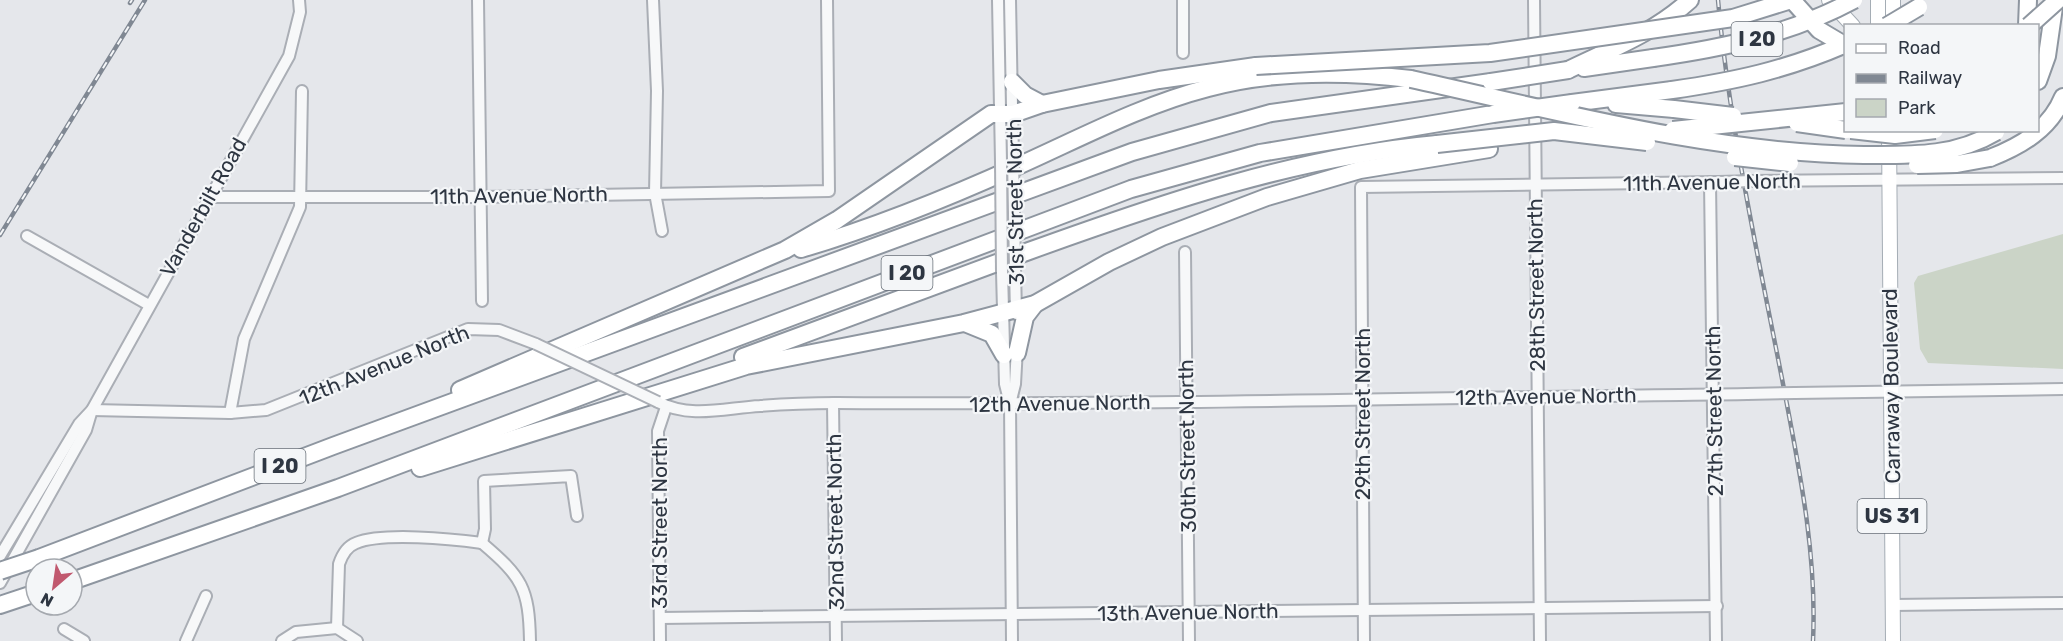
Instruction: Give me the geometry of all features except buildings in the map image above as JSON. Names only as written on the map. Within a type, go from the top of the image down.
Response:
[{"type":"highway","points":[[1568,70],[1641,37],[1668,20],[1690,0]]},
{"type":"highway","points":[[333,446],[526,359],[763,260],[808,238],[991,114],[1006,113],[1179,77],[1256,66],[1490,53],[1733,18],[1792,0],[1819,30],[1844,44]]},
{"type":"highway","name":"I 20","points":[[0,571],[1131,152],[1271,113],[1653,58],[1769,36],[1801,26],[1854,0]]},
{"type":"highway","points":[[1890,24],[1925,0]]},
{"type":"highway","points":[[2028,0],[2028,24]]},
{"type":"highway","points":[[2030,24],[2057,0]]},
{"type":"highway","points":[[2039,76],[2047,56],[2057,0]]},
{"type":"highway","name":"I 20","points":[[84,577],[338,488],[1131,189],[1260,153],[1493,114],[1757,76],[1814,58],[1844,45]]},
{"type":"highway","points":[[763,260],[839,238],[998,174],[1150,107],[1209,88],[1278,76],[1372,75],[1422,82],[1620,126],[1788,153],[1934,154],[1962,148],[1995,132]]},
{"type":"highway","points":[[1012,82],[1025,95],[1042,104]]},
{"type":"highway","points":[[2039,131],[2063,97]]},
{"type":"highway","points":[[1598,100],[1625,106],[1674,109],[1844,130]]},
{"type":"highway","points":[[338,488],[397,475],[557,427],[746,366],[964,323],[1035,304],[1162,237],[1267,197],[1392,164],[1538,143],[1844,112]]},
{"type":"highway","points":[[557,427],[1161,203],[1317,162],[1398,148],[1554,131],[1615,137],[1786,163],[1947,165],[1990,158],[2011,150],[2037,132]]},
{"type":"highway","points":[[1869,132],[1895,135],[1919,132]]},
{"type":"highway","points":[[964,323],[992,333],[1010,354],[1035,304]]},
{"type":"highway","points":[[0,605],[24,597]]},
{"type":"main road","points":[[1829,0],[1851,24]]},
{"type":"main road","points":[[1878,0],[1878,24]]},
{"type":"main road","points":[[1893,24],[1894,1]]},
{"type":"main road","name":"Carraway Boulevard","points":[[1889,132],[1893,641]]},
{"type":"street","name":"Vanderbilt Road","points":[[0,583],[86,430],[92,410],[208,197],[289,56],[300,12],[299,0]]},
{"type":"street","points":[[478,0],[482,301]]},
{"type":"street","points":[[653,0],[657,91],[655,193],[662,231]]},
{"type":"street","name":"11th Avenue North","points":[[208,197],[481,197],[829,191],[827,0]]},
{"type":"street","name":"31st Street North","points":[[998,0],[1006,113],[1013,158],[1015,268],[1010,310],[1010,354],[1015,384],[1010,404],[1012,641]]},
{"type":"street","name":"31st Street North","points":[[1010,0],[1012,82],[1001,162],[1002,272],[1010,310]]},
{"type":"street","points":[[1183,0],[1183,53]]},
{"type":"street","name":"28th Street North","points":[[1533,0],[1540,641]]},
{"type":"street","points":[[230,413],[244,339],[300,207],[302,91]]},
{"type":"street","name":"11th Avenue North","points":[[1360,187],[2063,178]]},
{"type":"street","name":"27th Street North","points":[[1714,182],[1713,394],[1716,641]]},
{"type":"street","name":"29th Street North","points":[[1360,187],[1364,641]]},
{"type":"street","points":[[27,236],[149,305]]},
{"type":"street","name":"30th Street North","points":[[1185,252],[1189,641]]},
{"type":"street","name":"12th Avenue North","points":[[92,410],[230,413],[266,410],[286,404],[468,329],[499,330],[536,344],[662,404],[699,412],[758,406],[833,403],[1010,404],[2063,390]]},
{"type":"street","name":"32nd Street North","points":[[833,403],[836,641]]},
{"type":"street","name":"33rd Street North","points":[[660,641],[658,424],[662,404]]},
{"type":"street","name":"Vanderbilt Road","points":[[0,556],[79,424],[92,410]]},
{"type":"street","points":[[482,543],[485,529],[484,481],[571,476],[577,516]]},
{"type":"street","points":[[337,628],[339,564],[343,555],[354,543],[413,538],[482,543],[511,568],[527,596],[530,641]]},
{"type":"street","points":[[186,641],[206,596]]},
{"type":"street","points":[[1893,605],[2063,603]]},
{"type":"street","name":"13th Avenue North","points":[[660,618],[1717,606]]},
{"type":"street","points":[[282,641],[296,632],[337,628],[357,641]]},
{"type":"street","points":[[64,629],[84,641]]},
{"type":"green space","points":[[2063,234],[2063,369],[1928,363],[1920,349],[1914,283],[1918,276]]},
{"type":"railway","points":[[0,235],[145,0]]},
{"type":"railway","points":[[1718,0],[1738,147],[1806,515],[1814,609],[1813,641]]}]
